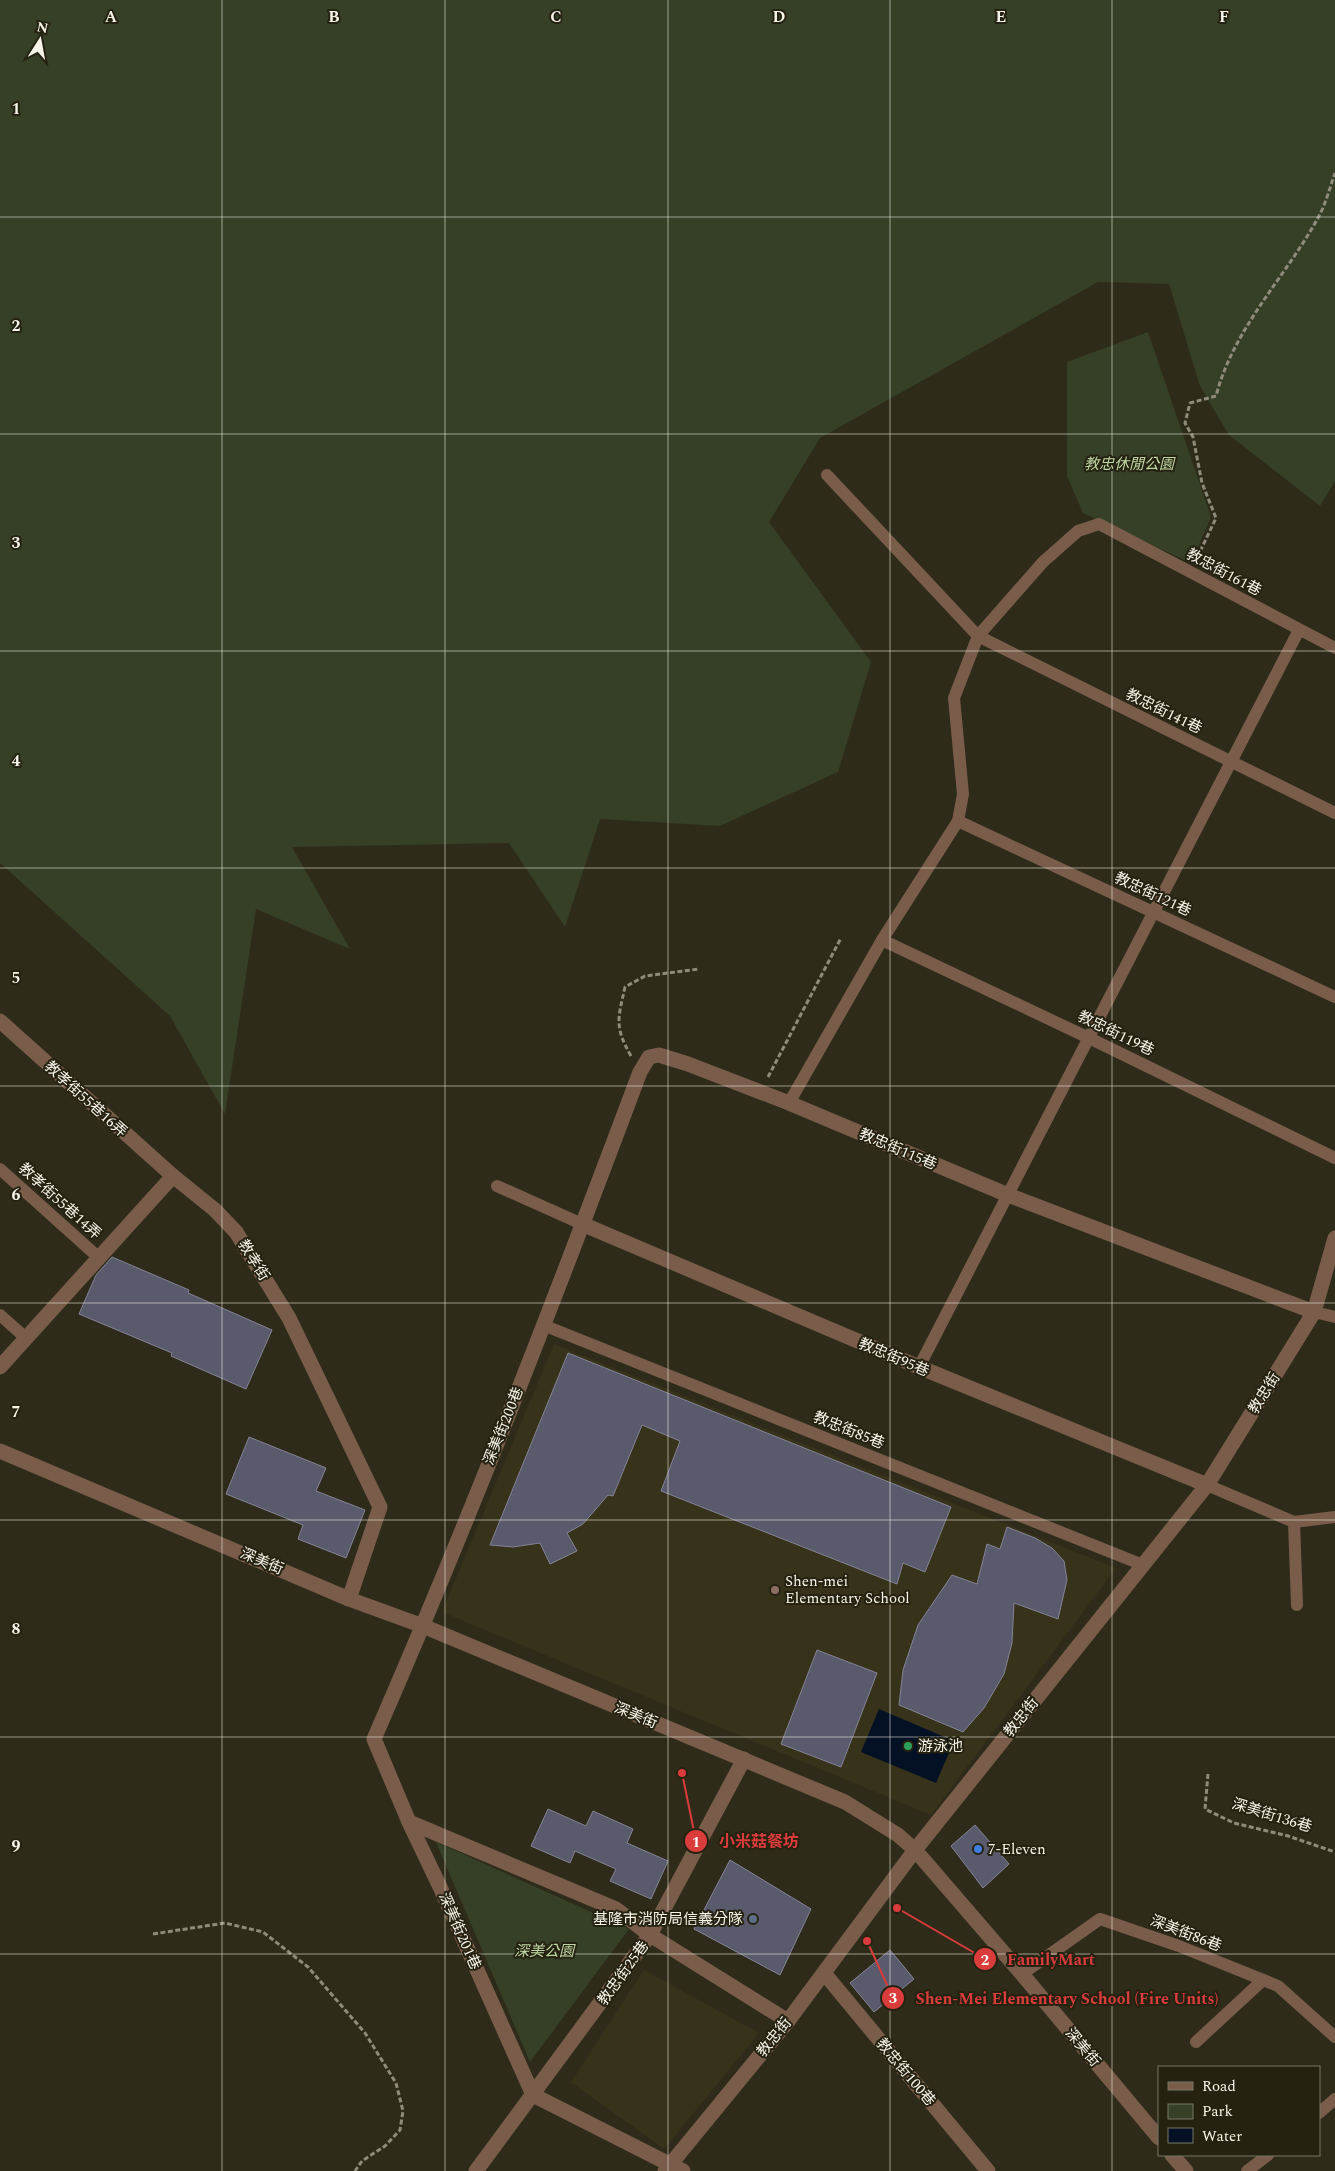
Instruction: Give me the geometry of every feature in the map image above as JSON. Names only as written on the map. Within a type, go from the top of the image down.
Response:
[{"type":"street","name":"教孝街55巷16弄","points":[[0,1021],[173,1176]]},
{"type":"street","name":"教忠街115巷","points":[[582,1224],[640,1072],[649,1057],[659,1055],[789,1103],[1008,1195],[1314,1312]]},
{"type":"street","points":[[0,1367],[173,1176]]},
{"type":"street","name":"教孝街","points":[[173,1176],[215,1210],[236,1232],[257,1262],[289,1318],[380,1507],[349,1599]]},
{"type":"street","name":"深美街200巷","points":[[423,1626],[544,1325],[582,1224]]},
{"type":"street","name":"教忠街95巷","points":[[582,1224],[919,1367],[1207,1485]]},
{"type":"street","name":"教忠街","points":[[673,2169],[788,2021],[915,1850],[1207,1485],[1314,1312],[1335,1238]]},
{"type":"street","name":"深美街","points":[[0,1450],[349,1599],[423,1626],[845,1802],[898,1835],[915,1850],[1158,2137]]},
{"type":"street","name":"深美街201巷","points":[[423,1626],[374,1738],[409,1822],[533,2095]]},
{"type":"street","name":"教忠街25巷","points":[[476,2171],[650,1935],[744,1759]]},
{"type":"street","points":[[409,1822],[616,1909],[650,1935],[788,2021]]},
{"type":"street","name":"教忠街100巷","points":[[824,1973],[988,2171]]},
{"type":"street","points":[[533,2095],[673,2169]]},
{"type":"street","points":[[1173,2156],[1186,2171]]},
{"type":"lane","points":[[789,1103],[882,940],[958,821],[963,794],[954,698],[978,636],[827,475]]},
{"type":"lane","name":"教忠街161巷","points":[[978,636],[1043,562],[1078,531],[1099,524],[1335,648]]},
{"type":"lane","points":[[919,1367],[1299,630]]},
{"type":"lane","name":"教忠街141巷","points":[[978,636],[1335,813]]},
{"type":"lane","name":"教忠街121巷","points":[[958,821],[1335,996]]},
{"type":"lane","name":"教忠街119巷","points":[[882,940],[1335,1158]]},
{"type":"lane","name":"教孝街55巷14弄","points":[[0,1170],[98,1257]]},
{"type":"lane","points":[[497,1186],[582,1224]]},
{"type":"lane","points":[[1314,1312],[1335,1316]]},
{"type":"lane","points":[[0,1315],[26,1338]]},
{"type":"lane","name":"教忠街85巷","points":[[544,1325],[1143,1565]]},
{"type":"lane","points":[[1207,1485],[1294,1522],[1335,1517]]},
{"type":"lane","points":[[1294,1522],[1297,1605]]},
{"type":"lane","name":"深美街86巷","points":[[1022,1974],[1100,1919],[1178,1946],[1278,1986],[1335,2037]]},
{"type":"lane","points":[[1196,2042],[1263,1980]]},
{"type":"lane","points":[[1320,2112],[1335,2099]]},
{"type":"lane","points":[[1247,2171],[1267,2156]]},
{"type":"path","points":[[1190,572],[1216,518],[1202,483],[1194,437],[1185,423],[1190,403],[1216,396],[1222,375],[1243,332],[1320,215],[1335,172]]},
{"type":"path","points":[[760,1092],[841,938]]},
{"type":"path","points":[[640,1072],[620,1036],[619,1016],[625,987],[645,976],[699,969]]},
{"type":"path","name":"深美街136巷","points":[[1208,1774],[1206,1809],[1234,1823],[1288,1836],[1335,1852]]},
{"type":"path","points":[[153,1934],[225,1923],[263,1932],[308,1967],[365,2033],[396,2083],[403,2111],[400,2130],[385,2146],[362,2161],[355,2171]]},
{"type":"shaded area","name":"Shen-mei Elementary School","points":[[554,1344],[1116,1568],[931,1815],[442,1612]]},
{"type":"shaded area","points":[[644,1970],[759,2033],[664,2149],[571,2082]]},
{"type":"green space","points":[[0,0],[1335,0],[1335,481],[1320,506],[1229,435],[1200,386],[1169,284],[1098,282],[820,438],[769,522],[871,662],[838,772],[720,826],[600,819],[565,927],[509,843],[292,847],[350,949],[256,909],[225,1114],[170,1016],[0,863]]},
{"type":"green space","name":"教忠休閒公園","points":[[1148,332],[1211,517],[1191,563],[1083,513],[1067,476],[1067,362]]},
{"type":"green space","name":"深美公園","points":[[436,1842],[629,1929],[530,2062]]},
{"type":"water","name":"游泳池","points":[[879,1709],[954,1741],[936,1783],[861,1752]]},
{"type":"building","points":[[112,1257],[189,1290],[188,1293],[272,1330],[246,1389],[171,1356],[172,1353],[79,1314],[96,1275]]},
{"type":"building","points":[[568,1353],[951,1507],[925,1572],[903,1563],[897,1584],[661,1491],[680,1441],[642,1425],[613,1496],[608,1495],[583,1524],[567,1533],[577,1551],[550,1564],[540,1543],[513,1547],[490,1545]]},
{"type":"building","points":[[249,1437],[326,1468],[316,1491],[365,1510],[346,1558],[298,1539],[303,1525],[226,1494]]},
{"type":"building","points":[[1007,1527],[1035,1538],[1052,1548],[1064,1561],[1067,1580],[1058,1619],[1014,1603],[1012,1643],[1004,1674],[984,1708],[963,1732],[899,1705],[903,1670],[918,1625],[952,1575],[977,1584],[987,1544],[1000,1549]]},
{"type":"building","points":[[817,1650],[877,1673],[841,1767],[781,1744]]},
{"type":"building","points":[[548,1809],[586,1826],[593,1811],[633,1829],[627,1843],[668,1861],[651,1899],[610,1881],[616,1869],[575,1851],[570,1863],[531,1846]]},
{"type":"building","points":[[975,1825],[1009,1864],[983,1888],[951,1846]]},
{"type":"building","name":"基隆市消防局信義分隊","points":[[730,1860],[811,1909],[780,1975],[694,1929]]},
{"type":"building","points":[[890,1950],[914,1979],[874,2012],[850,1983]]},
{"type":"place","name":"Shen-mei Elementary School","points":[[775,1590]]},
{"type":"place","name":"游泳池","points":[[908,1746]]},
{"type":"place","name":"小米菇餐坊","points":[[682,1773]]},
{"type":"place","name":"7-Eleven","points":[[978,1849]]},
{"type":"place","name":"FamilyMart","points":[[897,1908]]},
{"type":"place","name":"基隆市消防局信義分隊","points":[[753,1919]]},
{"type":"place","name":"Shen-Mei Elementary School (Fire Units)","points":[[867,1941]]}]
